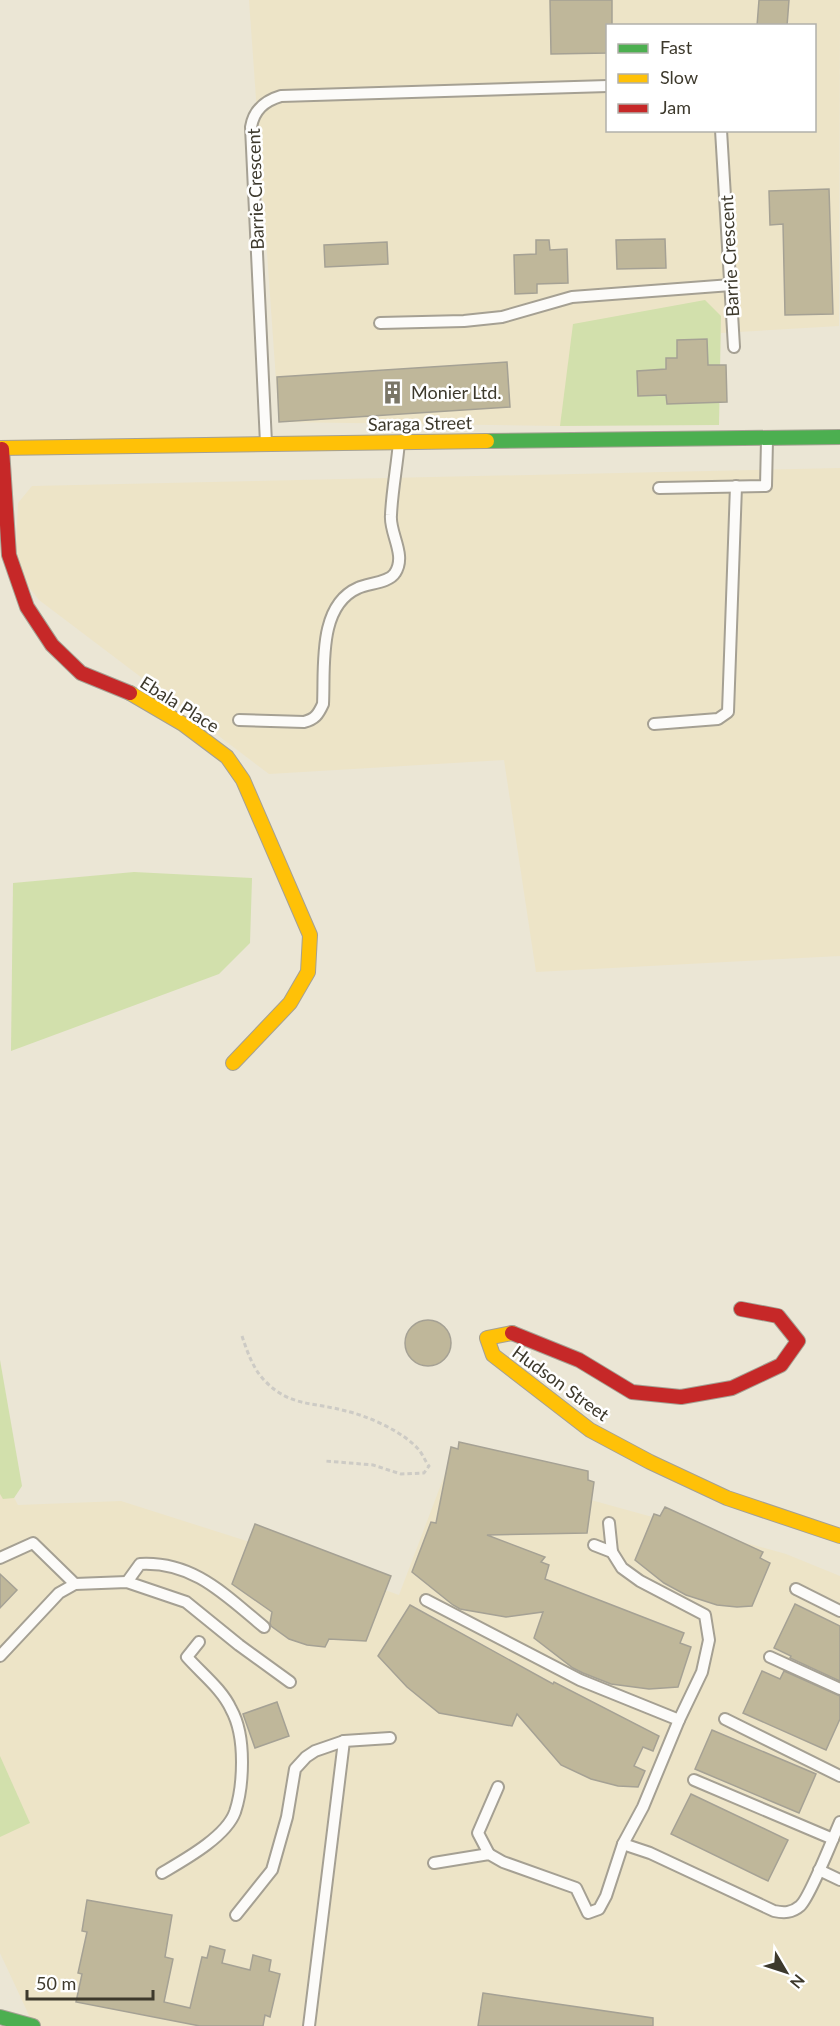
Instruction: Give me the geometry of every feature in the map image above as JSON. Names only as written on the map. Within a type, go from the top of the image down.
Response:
[{"type":"street","name":"Saraga Street","points":[[1,448],[840,437]]},
{"type":"street","name":"Ebala Place","points":[[1,448],[9,555],[27,607],[52,645],[81,673],[129,693],[183,724],[227,757],[243,780],[310,934],[309,972],[290,1003],[233,1063]]},
{"type":"street","name":"Hudson Street","points":[[741,1309],[778,1316],[798,1341],[781,1365],[732,1388],[681,1397],[632,1392],[579,1360],[511,1334],[488,1338],[493,1355],[590,1430],[650,1462],[727,1498],[840,1536]]},
{"type":"street","points":[[0,2017],[33,2026]]},
{"type":"lane","name":"Barrie Crescent","points":[[266,443],[251,127],[253,116],[261,106],[281,96],[606,86]]},
{"type":"lane","name":"Barrie Crescent","points":[[721,132],[734,346]]},
{"type":"lane","points":[[380,323],[493,318],[572,297],[731,285]]},
{"type":"lane","points":[[659,488],[766,486],[766,437]]},
{"type":"lane","points":[[239,720],[304,722],[314,720],[320,711],[323,704],[324,649],[335,609],[350,592],[391,577],[398,566],[398,547],[391,514],[399,442]]},
{"type":"lane","points":[[654,724],[718,719],[728,712],[736,486]]},
{"type":"lane","points":[[498,1787],[478,1833],[489,1854],[503,1862],[576,1888],[588,1913],[599,1909],[603,1904],[622,1844],[643,1807],[679,1720],[702,1672],[709,1640],[705,1615],[640,1581],[622,1568],[612,1552],[609,1523]]},
{"type":"lane","points":[[0,1558],[33,1543],[75,1584]]},
{"type":"lane","points":[[594,1545],[612,1552]]},
{"type":"lane","points":[[127,1582],[140,1564],[153,1564],[190,1571],[218,1589],[264,1628]]},
{"type":"lane","points":[[0,1656],[59,1593],[75,1584],[127,1582],[186,1602],[290,1682]]},
{"type":"lane","points":[[796,1588],[840,1611]]},
{"type":"lane","points":[[426,1600],[580,1680],[679,1720]]},
{"type":"lane","points":[[162,1874],[206,1846],[235,1813],[242,1769],[242,1743],[231,1709],[219,1692],[187,1657],[199,1642]]},
{"type":"lane","points":[[770,1657],[840,1689]]},
{"type":"lane","points":[[725,1719],[840,1776]]},
{"type":"lane","points":[[236,1915],[272,1870],[287,1817],[295,1769],[315,1751],[344,1741],[390,1738]]},
{"type":"lane","points":[[309,2026],[344,1741]]},
{"type":"lane","points":[[694,1780],[833,1839]]},
{"type":"lane","points":[[622,1844],[650,1853],[774,1911],[787,1913],[801,1906],[840,1822]]},
{"type":"lane","points":[[434,1863],[489,1854]]},
{"type":"lane","points":[[819,1870],[840,1880]]},
{"type":"path","points":[[242,1336],[251,1361],[263,1380],[281,1395],[308,1405],[345,1410],[380,1423],[418,1449],[429,1466],[424,1473],[401,1474],[373,1465],[325,1461]]},
{"type":"shaded area","name":"Monier Ltd.","points":[[249,0],[840,0],[839,326],[721,333],[721,316],[560,426],[279,422]]},
{"type":"shaded area","points":[[840,468],[840,956],[536,972],[504,760],[269,774],[39,600],[15,570],[18,503],[32,486]]},
{"type":"shaded area","points":[[450,1461],[786,1554],[840,1576],[840,2026],[34,2026],[0,1953],[0,1471],[18,1505],[121,1501],[253,1543],[399,1595]]},
{"type":"green space","points":[[705,300],[721,316],[719,425],[560,426],[573,324]]},
{"type":"green space","points":[[134,872],[252,878],[250,943],[219,974],[11,1051],[13,883]]},
{"type":"green space","points":[[0,1360],[22,1486],[14,1498],[3,1499],[0,1494]]},
{"type":"green space","points":[[0,1756],[30,1823],[0,1837]]},
{"type":"building","points":[[550,0],[612,0],[612,24],[606,24],[606,53],[551,54]]},
{"type":"building","points":[[759,0],[789,0],[787,24],[757,24]]},
{"type":"building","points":[[829,189],[833,314],[785,315],[783,224],[770,225],[769,191]]},
{"type":"building","points":[[665,239],[666,268],[617,269],[616,240]]},
{"type":"building","points":[[536,240],[549,240],[550,250],[567,249],[568,283],[537,284],[537,293],[515,294],[514,255],[536,254]]},
{"type":"building","points":[[387,242],[388,264],[325,267],[324,245]]},
{"type":"building","points":[[707,339],[708,365],[726,365],[727,402],[667,404],[666,395],[638,396],[637,371],[666,369],[666,358],[677,358],[677,340]]},
{"type":"building","name":"Monier Ltd.","points":[[507,362],[510,407],[279,422],[277,377]]},
{"type":"building","points":[[428,1320],[444,1327],[451,1343],[444,1359],[428,1366],[412,1359],[405,1343],[412,1327]]},
{"type":"building","points":[[459,1442],[588,1471],[588,1480],[594,1482],[587,1533],[487,1535],[545,1557],[541,1562],[549,1565],[545,1579],[684,1633],[680,1643],[691,1647],[678,1687],[649,1689],[611,1684],[583,1673],[534,1638],[543,1612],[506,1617],[460,1609],[412,1572],[431,1522],[436,1523],[451,1447],[458,1449]]},
{"type":"building","points":[[665,1507],[763,1552],[760,1558],[770,1563],[752,1606],[717,1605],[686,1595],[664,1583],[635,1560],[654,1514],[660,1516]]},
{"type":"building","points":[[255,1524],[391,1576],[366,1641],[329,1639],[325,1647],[307,1645],[289,1639],[271,1626],[272,1612],[232,1584]]},
{"type":"building","points":[[0,1574],[17,1590],[0,1608]]},
{"type":"building","points":[[795,1604],[840,1626],[840,1681],[774,1648]]},
{"type":"building","points":[[410,1605],[553,1684],[554,1682],[659,1736],[653,1751],[643,1747],[634,1766],[645,1771],[638,1787],[618,1786],[591,1779],[561,1765],[517,1714],[512,1726],[439,1713],[407,1687],[378,1656]]},
{"type":"building","points":[[762,1671],[780,1679],[784,1671],[840,1696],[840,1719],[826,1750],[743,1713]]},
{"type":"building","points":[[277,1702],[289,1736],[255,1748],[243,1714]]},
{"type":"building","points":[[712,1730],[816,1774],[799,1813],[695,1769]]},
{"type":"building","points":[[691,1794],[788,1840],[768,1881],[671,1834]]},
{"type":"building","points":[[87,1900],[172,1915],[165,1957],[173,1959],[164,2002],[190,2008],[202,1957],[207,1958],[210,1946],[225,1950],[222,1963],[250,1970],[253,1955],[271,1960],[269,1971],[280,1974],[270,2017],[265,2015],[263,2026],[200,2026],[76,2002],[82,1974],[78,1973],[87,1932],[82,1931]]},
{"type":"building","points":[[483,1993],[653,2018],[653,2026],[478,2026]]},
{"type":"traffic: fast","points":[[487,441],[840,437]]},
{"type":"traffic: fast","points":[[0,2017],[33,2026]]},
{"type":"traffic: slow","points":[[0,448],[487,441]]},
{"type":"traffic: slow","points":[[130,693],[183,724],[227,757],[243,780],[310,935],[308,972],[290,1003],[233,1063]]},
{"type":"traffic: slow","points":[[512,1333],[487,1338],[493,1355],[590,1430],[650,1462],[727,1498],[840,1536]]},
{"type":"traffic: jam","points":[[2,449],[9,555],[27,607],[52,645],[81,673],[130,693]]},
{"type":"traffic: jam","points":[[512,1333],[579,1360],[632,1392],[681,1397],[732,1388],[781,1365],[798,1341],[778,1316],[741,1309]]},
{"type":"place","name":"Monier Ltd.","points":[[393,392]]}]
